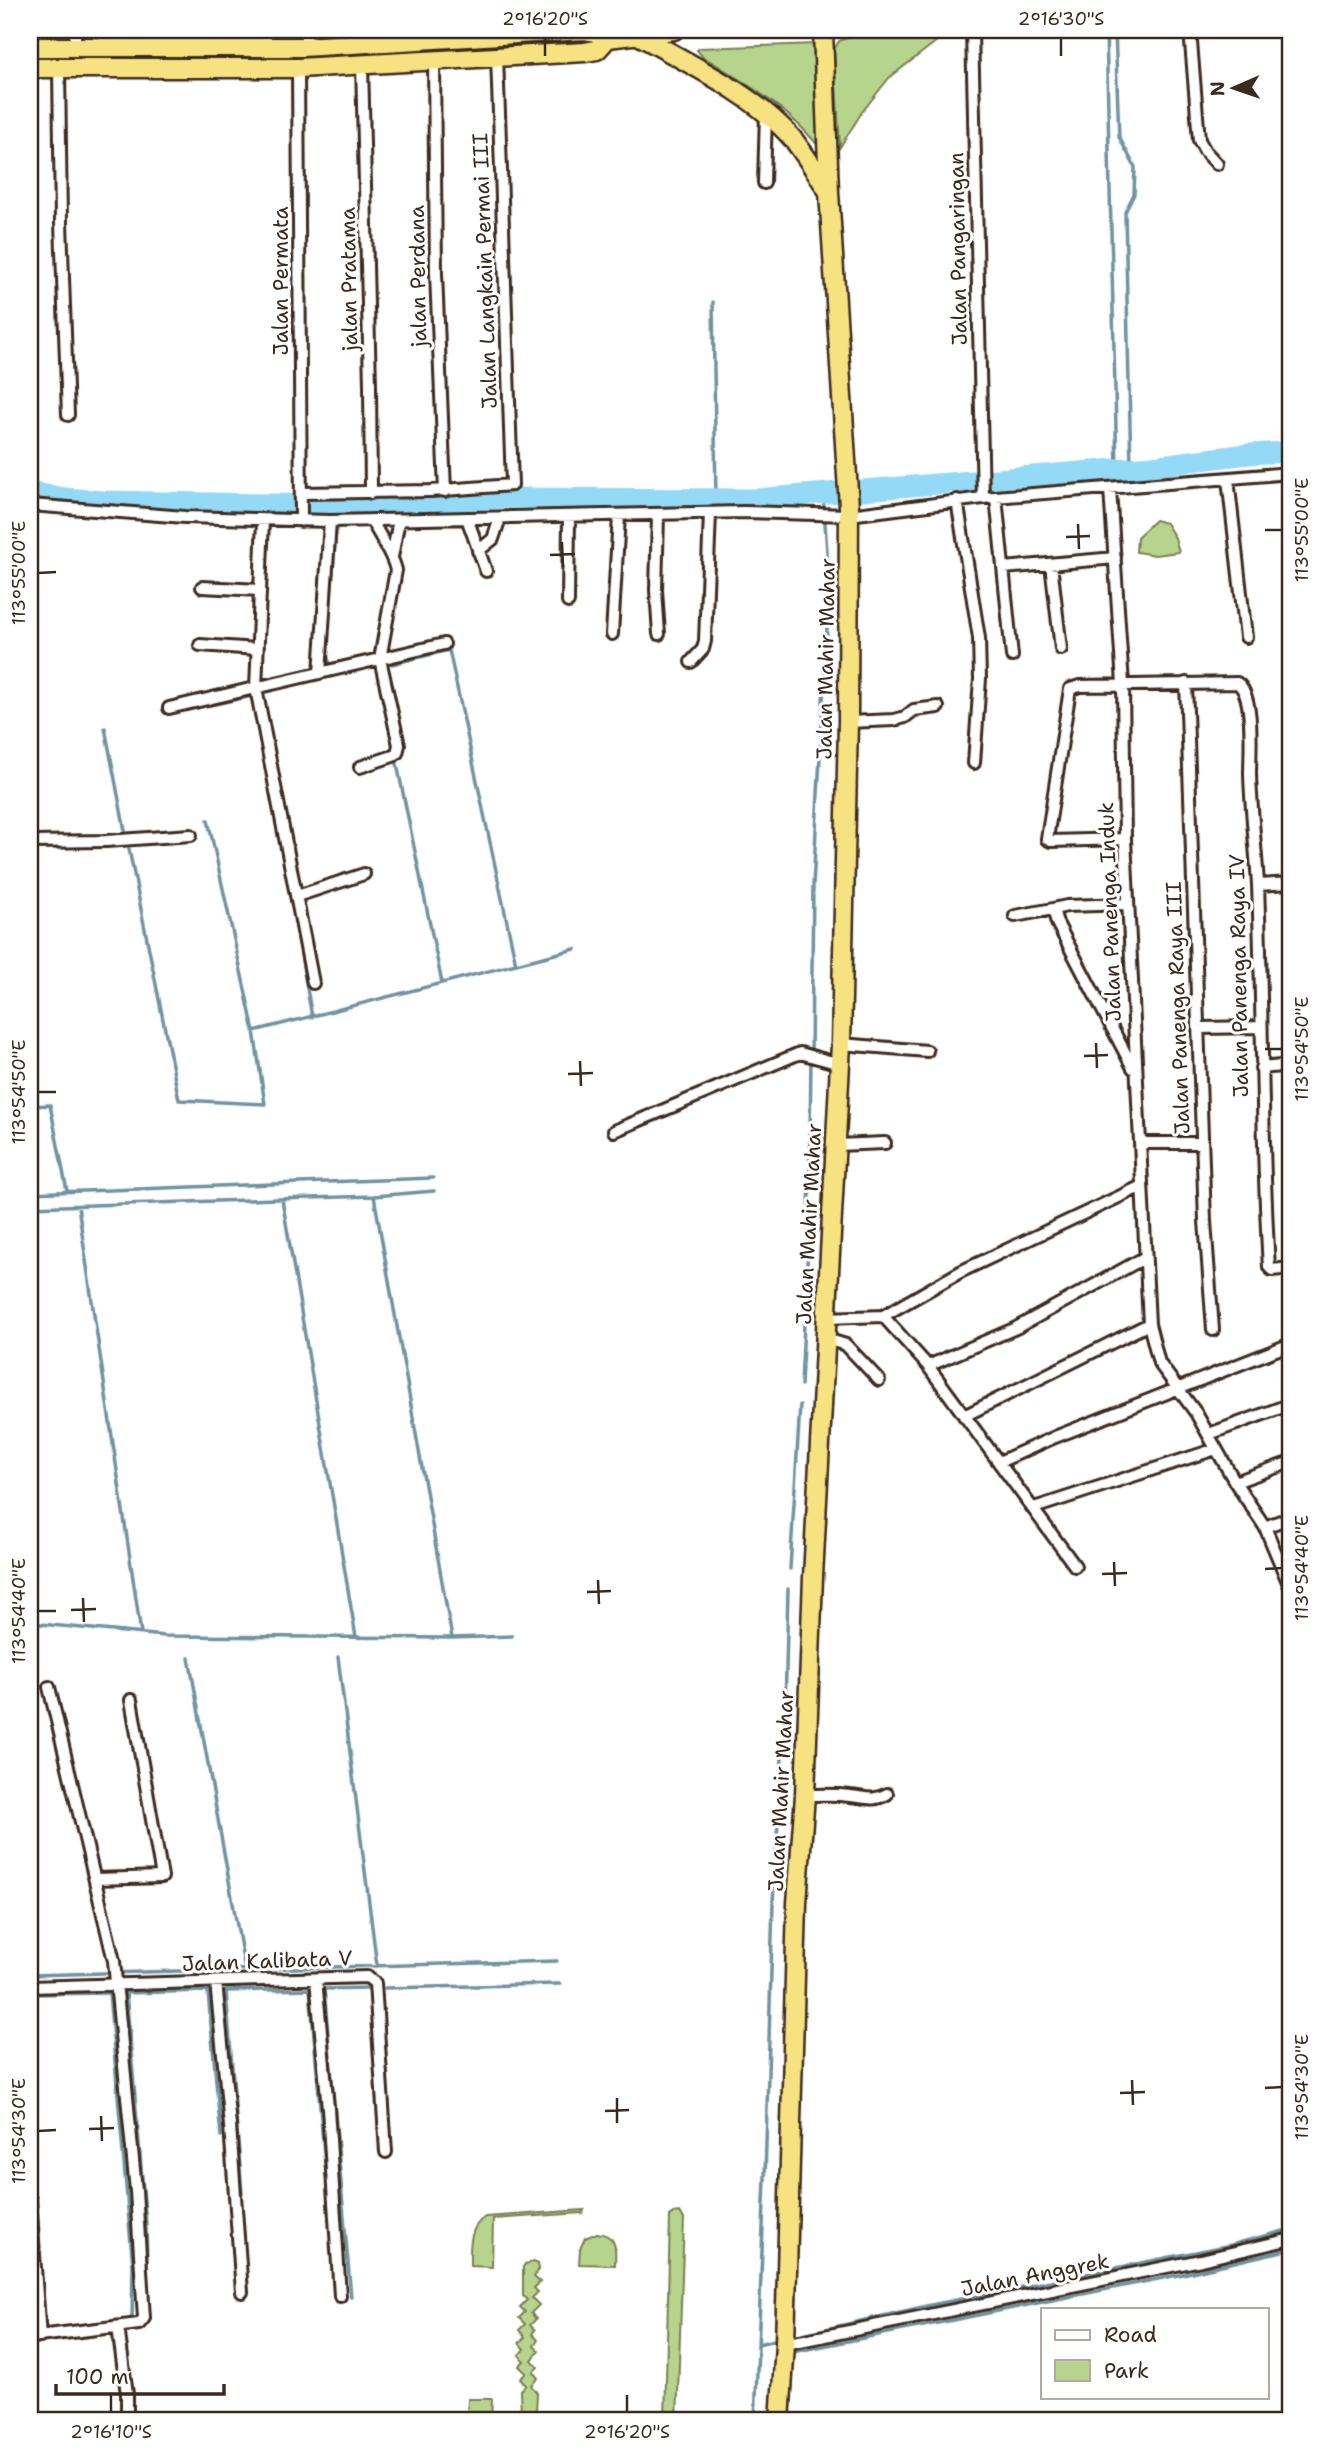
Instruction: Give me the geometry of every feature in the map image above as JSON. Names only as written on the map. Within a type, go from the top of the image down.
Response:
[{"type":"highway","points":[[30,47],[75,38],[96,47],[137,38],[333,39],[590,31],[608,38],[674,30]]},
{"type":"highway","name":"Jalan Mahir Mahar","points":[[780,2421],[785,2344],[797,1903],[805,1795],[826,1318],[837,1145],[848,722],[849,511],[829,192],[823,30]]},
{"type":"highway","points":[[644,33],[766,113],[792,138],[829,192]]},
{"type":"highway","points":[[30,68],[298,68],[592,51],[601,47],[608,38]]},
{"type":"highway","points":[[96,47],[97,68]]},
{"type":"street","name":"Jalan Pangaringan","points":[[972,30],[983,493]]},
{"type":"street","points":[[1190,30],[1199,139],[1205,152],[1217,164]]},
{"type":"street","name":"Jalan Langkain Permai III","points":[[445,491],[512,485],[497,56]]},
{"type":"street","name":"jalan Perdana","points":[[434,60],[436,274],[445,491]]},
{"type":"street","name":"jalan Pratama","points":[[362,64],[370,493]]},
{"type":"street","points":[[59,68],[68,415]]},
{"type":"street","name":"Jalan Permata","points":[[298,68],[301,505]]},
{"type":"street","points":[[764,183],[766,113]]},
{"type":"street","points":[[301,505],[330,522],[849,511],[957,500],[983,493],[996,497],[1291,473]]},
{"type":"street","points":[[1228,479],[1245,637]]},
{"type":"street","name":"Jalan Panenga Induk","points":[[1110,489],[1123,684],[1125,839],[1149,1324],[1159,1363],[1196,1413],[1235,1482],[1265,1527],[1289,1575],[1291,1589]]},
{"type":"street","points":[[30,505],[263,520],[301,505],[370,493],[445,491]]},
{"type":"street","points":[[996,497],[1012,656]]},
{"type":"street","points":[[957,500],[980,648],[974,763]]},
{"type":"street","points":[[691,662],[703,649],[705,641],[710,513]]},
{"type":"street","points":[[612,634],[619,516]]},
{"type":"street","points":[[658,516],[656,590],[659,634]]},
{"type":"street","points":[[568,602],[569,517]]},
{"type":"street","points":[[467,518],[486,571]]},
{"type":"street","points":[[478,551],[493,539],[500,518]]},
{"type":"street","points":[[263,520],[256,688],[313,983]]},
{"type":"street","points":[[392,557],[399,520]]},
{"type":"street","points":[[360,767],[393,756],[399,749],[380,659],[396,570],[392,557],[372,521]]},
{"type":"street","points":[[320,673],[330,522]]},
{"type":"street","points":[[1004,568],[1115,558]]},
{"type":"street","points":[[1051,564],[1061,649]]},
{"type":"street","points":[[202,587],[260,590]]},
{"type":"street","points":[[169,708],[444,644]]},
{"type":"street","points":[[200,645],[257,649]]},
{"type":"street","points":[[1125,839],[1047,839],[1070,689],[1076,686],[1186,683]]},
{"type":"street","name":"Jalan Panenga Raya IV","points":[[1186,683],[1237,683],[1242,686],[1248,698],[1258,885],[1261,1068],[1269,1267],[1291,1268]]},
{"type":"street","name":"Jalan Panenga Raya III","points":[[1186,683],[1202,1143],[1213,1330]]},
{"type":"street","points":[[848,722],[894,720],[905,717],[914,710],[938,707]]},
{"type":"street","points":[[30,842],[106,841],[191,835]]},
{"type":"street","points":[[297,895],[364,874]]},
{"type":"street","points":[[1258,885],[1291,883]]},
{"type":"street","points":[[1015,916],[1066,906],[1128,904]]},
{"type":"street","points":[[1053,909],[1057,923],[1136,1073]]},
{"type":"street","points":[[1200,1028],[1260,1027]]},
{"type":"street","points":[[841,1044],[927,1051]]},
{"type":"street","points":[[614,1131],[800,1053],[840,1064]]},
{"type":"street","points":[[1261,1068],[1291,1065]]},
{"type":"street","points":[[837,1145],[885,1143]]},
{"type":"street","points":[[1141,1143],[1202,1143]]},
{"type":"street","points":[[826,1318],[883,1316],[962,1271],[1142,1186]]},
{"type":"street","points":[[928,1366],[1016,1328],[1144,1258]]},
{"type":"street","points":[[883,1316],[928,1366],[1075,1566]]},
{"type":"street","points":[[964,1416],[1149,1324]]},
{"type":"street","points":[[826,1339],[846,1345],[879,1380]]},
{"type":"street","points":[[999,1462],[1055,1437],[1291,1344]]},
{"type":"street","points":[[1209,1434],[1291,1404]]},
{"type":"street","points":[[1034,1508],[1216,1449]]},
{"type":"street","points":[[1235,1482],[1291,1462]]},
{"type":"street","points":[[1265,1527],[1291,1517]]},
{"type":"street","points":[[30,2199],[35,2337],[139,2324],[144,2318],[136,2191],[116,1977],[49,1687]]},
{"type":"street","points":[[95,1879],[162,1877],[131,1700]]},
{"type":"street","points":[[805,1795],[850,1796],[867,1800],[887,1794]]},
{"type":"street","name":"Jalan Kalibata V","points":[[30,1987],[116,1977],[216,1982],[367,1977],[375,1983],[386,2152]]},
{"type":"street","points":[[316,1979],[328,2108],[340,2296]]},
{"type":"street","points":[[216,1982],[242,2292]]},
{"type":"street","name":"Jalan Anggrek","points":[[785,2344],[1201,2260],[1291,2239]]},
{"type":"street","points":[[118,2327],[127,2394],[127,2421]]},
{"type":"green space","points":[[946,34],[889,78],[862,112],[840,147],[834,50],[839,41],[852,36]]},
{"type":"green space","points":[[816,44],[825,155],[813,139],[784,112],[697,50],[700,48]]},
{"type":"green space","points":[[1155,520],[1166,523],[1179,552],[1155,555],[1136,552],[1137,537]]},
{"type":"green space","points":[[584,2210],[582,2213],[493,2219],[492,2267],[470,2266],[473,2233],[485,2217]]},
{"type":"green space","points":[[680,2212],[684,2219],[677,2421],[665,2421],[670,2216]]},
{"type":"green space","points":[[597,2233],[608,2236],[614,2243],[615,2265],[579,2264],[580,2249],[585,2238]]},
{"type":"green space","points":[[534,2262],[539,2269],[534,2277],[540,2282],[534,2288],[538,2292],[532,2298],[539,2305],[531,2313],[536,2319],[530,2325],[535,2330],[532,2334],[538,2340],[534,2346],[539,2351],[532,2360],[538,2367],[533,2372],[538,2378],[531,2385],[537,2393],[536,2412],[529,2416],[521,2413],[520,2391],[526,2385],[520,2379],[526,2373],[519,2366],[524,2361],[519,2355],[524,2349],[519,2343],[525,2337],[519,2330],[525,2324],[519,2318],[525,2312],[520,2307],[527,2300],[523,2296],[523,2267]]},
{"type":"green space","points":[[468,2399],[492,2399],[491,2421],[467,2421]]},
{"type":"waterway","points":[[1106,30],[1117,469]]},
{"type":"waterway","points":[[1115,30],[1119,137],[1135,167],[1134,194],[1125,212],[1131,468]]},
{"type":"waterway","points":[[713,302],[716,499]]},
{"type":"waterway","points":[[30,492],[103,501],[380,506],[502,498],[756,499],[1291,452]]},
{"type":"waterway","points":[[873,495],[1083,477],[1185,465],[1291,458]]},
{"type":"waterway","points":[[801,1385],[809,1225],[813,886],[827,628],[827,552],[823,494]]},
{"type":"waterway","points":[[328,633],[338,505]]},
{"type":"waterway","points":[[391,660],[392,664],[449,650],[516,964]]},
{"type":"waterway","points":[[326,652],[330,664],[372,656]]},
{"type":"waterway","points":[[260,681],[330,664]]},
{"type":"waterway","points":[[379,680],[394,751]]},
{"type":"waterway","points":[[252,682],[208,693],[210,705],[253,698]]},
{"type":"waterway","points":[[105,728],[125,831]]},
{"type":"waterway","points":[[396,759],[442,983]]},
{"type":"waterway","points":[[208,820],[254,1031],[575,949]]},
{"type":"waterway","points":[[129,849],[179,1100],[265,1104],[254,1031]]},
{"type":"waterway","points":[[283,853],[312,1017]]},
{"type":"waterway","points":[[30,1106],[50,1105],[67,1191]]},
{"type":"waterway","points":[[30,1193],[433,1178]]},
{"type":"waterway","points":[[30,1207],[374,1196],[434,1191]]},
{"type":"waterway","points":[[374,1196],[452,1638]]},
{"type":"waterway","points":[[282,1199],[356,1637]]},
{"type":"waterway","points":[[78,1206],[141,1633]]},
{"type":"waterway","points":[[790,1569],[800,1405]]},
{"type":"waterway","points":[[755,2421],[773,1902],[785,1709],[788,1589]]},
{"type":"waterway","points":[[30,1623],[165,1636],[512,1636]]},
{"type":"waterway","points":[[338,1657],[377,1966]]},
{"type":"waterway","points":[[189,1658],[245,1970]]},
{"type":"waterway","points":[[30,1975],[557,1961]]},
{"type":"waterway","points":[[385,1988],[560,1984]]},
{"type":"waterway","points":[[323,1989],[367,1988]]},
{"type":"waterway","points":[[310,1989],[325,2165]]},
{"type":"waterway","points":[[226,1991],[311,1989]]},
{"type":"waterway","points":[[324,1989],[351,2297]]},
{"type":"waterway","points":[[124,1993],[209,1991]]},
{"type":"waterway","points":[[226,1991],[242,2193]]},
{"type":"waterway","points":[[208,1992],[221,2136]]},
{"type":"waterway","points":[[109,1993],[133,2266],[132,2318]]},
{"type":"waterway","points":[[30,1994],[116,1993]]},
{"type":"waterway","points":[[126,1993],[146,2224],[148,2305]]},
{"type":"waterway","points":[[795,2336],[931,2305],[1231,2245],[1291,2229]]},
{"type":"waterway","points":[[790,2421],[793,2352],[1183,2274],[1291,2249]]},
{"type":"waterway","points":[[758,2344],[775,2340]]}]
